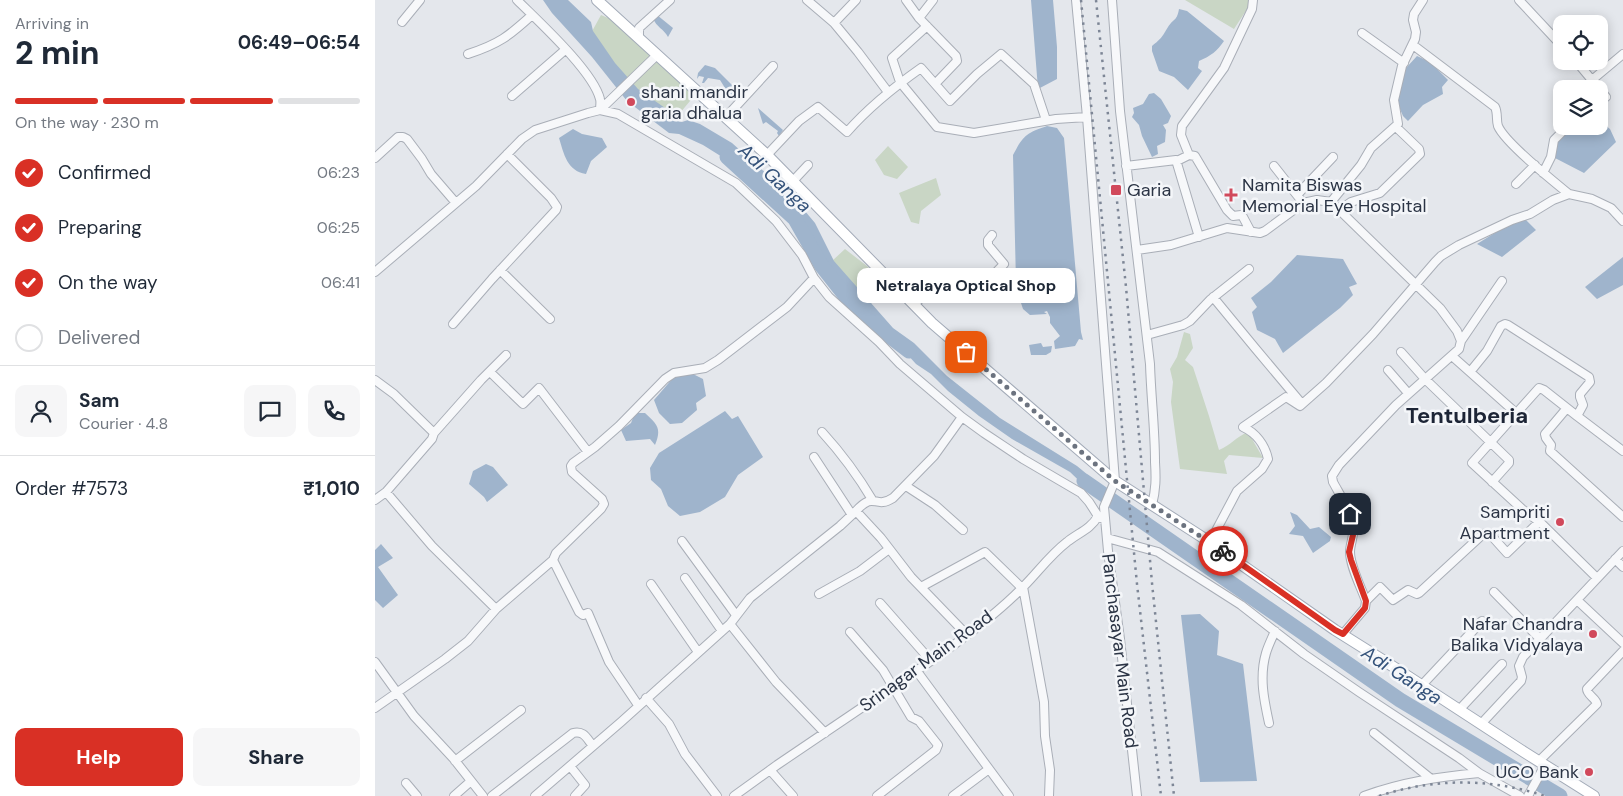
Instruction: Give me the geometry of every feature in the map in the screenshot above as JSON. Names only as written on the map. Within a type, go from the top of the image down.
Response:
[{"type":"main road","points":[[597,0],[767,155],[932,323],[1115,481],[1209,542],[1335,630],[1594,796]]},
{"type":"street","points":[[401,22],[420,0]]},
{"type":"street","points":[[517,0],[565,50],[593,84],[601,100],[599,110]]},
{"type":"street","points":[[639,38],[639,28],[670,0]]},
{"type":"street","points":[[807,0],[834,23],[888,92]]},
{"type":"street","points":[[834,23],[856,0]]},
{"type":"street","points":[[906,0],[919,18],[956,56],[957,61],[935,84]]},
{"type":"street","points":[[919,18],[933,0]]},
{"type":"street","points":[[1076,0],[1087,116],[1115,481]]},
{"type":"street","points":[[1112,0],[1126,166],[1147,336],[1155,430],[1156,490],[1152,505]]},
{"type":"street","points":[[1189,155],[1181,135],[1182,126],[1224,68],[1237,43],[1253,0]]},
{"type":"street","points":[[1331,202],[1361,166],[1371,148],[1398,124],[1394,100],[1404,63],[1413,46],[1416,32],[1413,20],[1414,14],[1423,0]]},
{"type":"street","points":[[1519,0],[1553,36]]},
{"type":"street","points":[[468,54],[489,47],[502,40],[532,15]]},
{"type":"street","points":[[927,26],[892,58],[901,82],[937,127],[974,133],[1046,120],[1087,116]]},
{"type":"street","points":[[1362,34],[1404,63]]},
{"type":"street","points":[[1413,46],[1495,107],[1497,124],[1501,131],[1543,173],[1569,194],[1592,198],[1611,208],[1623,221]]},
{"type":"street","points":[[512,96],[565,50]]},
{"type":"street","points":[[767,155],[799,121],[818,106],[847,132],[868,109],[921,68],[951,101],[977,74],[1001,54],[1034,84],[1046,120]]},
{"type":"street","points":[[1584,70],[1592,80],[1623,54]]},
{"type":"street","points":[[375,272],[456,204],[522,139],[535,130],[599,110],[657,55]]},
{"type":"street","points":[[726,117],[773,66]]},
{"type":"street","points":[[599,110],[618,114],[736,183],[776,221],[802,255],[814,278],[829,296],[900,364],[962,416],[1023,459],[1081,493],[1101,518]]},
{"type":"street","points":[[1340,210],[1351,202],[1380,193],[1420,154],[1419,149],[1396,127]]},
{"type":"street","points":[[1543,173],[1551,158],[1552,143],[1560,135]]},
{"type":"street","points":[[375,158],[398,137],[403,136],[456,204]]},
{"type":"street","points":[[453,324],[557,207],[551,198],[507,154]]},
{"type":"street","points":[[1126,166],[1174,159],[1177,161],[1192,155],[1197,159],[1227,210],[1233,216],[1241,215],[1251,232]]},
{"type":"street","points":[[1297,195],[1333,157]]},
{"type":"street","points":[[1177,161],[1199,237]]},
{"type":"street","points":[[793,181],[809,165]]},
{"type":"street","points":[[1516,184],[1535,165]]},
{"type":"street","points":[[1274,166],[1303,203]]},
{"type":"street","points":[[1209,542],[1237,491],[1262,469],[1268,459],[1267,451],[1254,434],[1243,427],[1286,397],[1300,406],[1303,404],[1367,341],[1441,256],[1459,245],[1512,220],[1530,214],[1553,200],[1569,194]]},
{"type":"street","points":[[1137,250],[1171,245],[1227,228],[1260,233],[1303,203],[1317,200],[1331,202],[1417,285],[1449,319],[1461,341]]},
{"type":"street","points":[[914,304],[947,277],[953,278],[970,294],[975,294],[1004,264],[988,245],[988,240],[992,235]]},
{"type":"street","points":[[1147,336],[1190,322],[1213,297],[1249,269]]},
{"type":"street","points":[[500,270],[550,320]]},
{"type":"street","points":[[375,708],[468,641],[497,609],[553,560],[556,553],[601,509],[604,504],[602,499],[572,472],[571,466],[573,463],[619,426],[665,379],[674,373],[705,368],[718,360],[787,307],[814,278]]},
{"type":"street","points":[[1343,634],[1365,608],[1366,601],[1349,552],[1353,535],[1350,514],[1333,482],[1332,476],[1339,465],[1369,432],[1407,394],[1459,349],[1461,341],[1502,281]]},
{"type":"street","points":[[1213,297],[1303,404]]},
{"type":"street","points":[[1471,372],[1487,351],[1501,326],[1505,324],[1589,377],[1590,382],[1580,394],[1583,405],[1577,416]]},
{"type":"street","points":[[1401,352],[1425,379],[1510,461],[1492,482]]},
{"type":"street","points":[[375,500],[386,492],[432,439],[434,433],[506,355]]},
{"type":"street","points":[[1452,356],[1516,413]]},
{"type":"street","points":[[1388,370],[1407,394]]},
{"type":"street","points":[[490,372],[523,404],[539,388],[588,452]]},
{"type":"street","points":[[375,380],[394,394],[434,433]]},
{"type":"street","points":[[1597,578],[1539,522],[1522,509],[1472,462],[1539,388],[1623,451]]},
{"type":"street","points":[[1567,408],[1545,434],[1551,445],[1550,451],[1623,517]]},
{"type":"street","points":[[535,796],[730,624],[750,598],[841,526],[864,502],[870,500],[881,503],[893,498],[934,456],[962,416]]},
{"type":"street","points":[[822,432],[844,456],[873,501]]},
{"type":"street","points":[[814,457],[854,513],[967,635]]},
{"type":"street","name":"Panchasayar Main Road","points":[[1115,481],[1101,518],[1107,538],[1137,796]]},
{"type":"street","points":[[906,486],[935,505],[963,530]]},
{"type":"street","points":[[386,492],[432,546],[497,609]]},
{"type":"street","name":"Srinagar Main Road","points":[[738,795],[770,770],[967,635],[1023,587],[1046,561],[1067,542],[1101,518]]},
{"type":"street","points":[[1366,601],[1380,587],[1393,600],[1408,590],[1419,594],[1483,534],[1489,533],[1507,553],[1539,522]]},
{"type":"street","points":[[1107,538],[1158,552],[1241,605],[1304,654],[1479,773],[1520,796]]},
{"type":"street","points":[[682,541],[736,615]]},
{"type":"street","points":[[819,594],[860,571],[889,549]]},
{"type":"street","points":[[921,587],[985,552],[1023,587],[1044,702],[1045,736],[1050,770],[1049,796]]},
{"type":"street","points":[[1481,724],[1521,681],[1520,662],[1623,552]]},
{"type":"street","points":[[1615,559],[1623,566]]},
{"type":"street","points":[[553,560],[579,612],[583,615],[588,613],[609,662],[639,706]]},
{"type":"street","points":[[685,578],[722,631]]},
{"type":"street","points":[[651,584],[698,652]]},
{"type":"street","points":[[1494,592],[1540,639]]},
{"type":"street","points":[[1577,600],[1623,643]]},
{"type":"street","points":[[880,602],[931,661]]},
{"type":"street","points":[[1421,684],[1482,621]]},
{"type":"street","points":[[730,624],[776,682],[825,733]]},
{"type":"street","points":[[1269,723],[1262,693],[1263,673],[1266,653],[1275,631]]},
{"type":"street","points":[[850,632],[883,670],[911,717],[919,721],[938,745],[936,750],[877,796]]},
{"type":"street","points":[[1528,796],[1542,763],[1597,704],[1587,690],[1623,651]]},
{"type":"street","points":[[375,662],[414,716],[455,761],[483,796]]},
{"type":"street","points":[[1459,710],[1502,664]]},
{"type":"street","points":[[916,670],[1009,796]]},
{"type":"street","points":[[647,698],[669,724],[685,754],[717,796]]},
{"type":"street","points":[[455,761],[521,710]]},
{"type":"street","points":[[492,796],[573,733],[583,733],[593,746]]},
{"type":"street","points":[[1373,733],[1430,778]]},
{"type":"street","points":[[570,766],[585,785],[580,794]]},
{"type":"street","points":[[953,796],[989,769]]},
{"type":"street","points":[[770,770],[793,796]]},
{"type":"street","points":[[1364,796],[1391,786],[1430,778],[1479,773]]},
{"type":"street","points":[[455,796],[471,781]]},
{"type":"street","points":[[406,783],[417,796]]},
{"type":"green space","points":[[1185,0],[1253,0],[1234,29]]},
{"type":"green space","points":[[601,15],[613,20],[695,95],[675,119],[645,104],[590,35]]},
{"type":"green space","points":[[888,146],[908,167],[897,179],[884,175],[875,160]]},
{"type":"green space","points":[[936,178],[941,195],[921,211],[919,224],[911,222],[899,193]]},
{"type":"green space","points":[[845,249],[867,266],[885,286],[871,304],[832,261]]},
{"type":"green space","points":[[1184,332],[1190,334],[1193,348],[1185,360],[1193,367],[1219,450],[1248,432],[1263,458],[1229,455],[1224,461],[1227,474],[1180,469],[1171,402],[1173,382],[1170,369],[1177,357]]},
{"type":"water","points":[[543,0],[568,0],[591,22],[593,31],[615,63],[638,89],[675,115],[673,119],[682,122],[688,120],[700,124],[732,143],[794,198],[815,223],[834,261],[893,328],[914,343],[947,376],[1000,418],[1077,466],[1099,484],[1100,498],[1095,496],[1070,472],[1012,439],[979,416],[948,391],[931,374],[916,364],[887,332],[875,324],[853,303],[790,215],[769,191],[743,170],[703,145],[679,134],[669,133],[627,101]]},
{"type":"water","points":[[1031,0],[1053,0],[1057,47],[1057,79],[1038,89]]},
{"type":"water","points":[[1179,9],[1187,11],[1224,41],[1213,53],[1199,61],[1198,68],[1202,71],[1188,90],[1174,77],[1159,71],[1152,51],[1152,46],[1176,18]]},
{"type":"water","points":[[657,15],[673,28],[668,37],[654,21],[653,18]]},
{"type":"water","points":[[1417,56],[1430,62],[1448,80],[1442,87],[1443,94],[1423,105],[1408,121],[1403,116],[1397,102],[1406,68]]},
{"type":"water","points":[[705,65],[715,68],[736,89],[738,88],[745,94],[735,100],[727,95],[727,91],[723,90],[722,88],[725,88],[720,80],[708,78],[702,83],[704,77],[699,76],[697,79],[698,73]]},
{"type":"water","points":[[1154,93],[1161,99],[1171,116],[1168,123],[1163,125],[1166,130],[1165,142],[1157,146],[1158,154],[1152,157],[1139,125],[1132,117],[1134,113],[1133,108],[1143,104],[1149,94]]},
{"type":"water","points":[[758,108],[783,130],[779,136],[778,131],[766,122],[763,124]]},
{"type":"water","points":[[1047,126],[1057,128],[1064,138],[1083,340],[1079,339],[1075,346],[1055,349],[1054,341],[1060,336],[1050,323],[1047,311],[1044,312],[1047,314],[1030,315],[1023,309],[1018,294],[1024,297],[1018,291],[1016,283],[1013,155],[1026,136]]},
{"type":"water","points":[[1608,127],[1616,142],[1584,173],[1555,158],[1556,142],[1564,135],[1608,135]]},
{"type":"water","points":[[573,129],[582,134],[602,138],[607,147],[591,161],[586,174],[570,166],[559,138]]},
{"type":"water","points":[[1522,216],[1536,230],[1502,257],[1477,244]]},
{"type":"water","points":[[1297,255],[1343,259],[1357,284],[1349,287],[1353,295],[1340,308],[1283,353],[1275,339],[1257,330],[1252,312],[1257,307],[1251,298],[1271,282]]},
{"type":"water","points":[[1623,257],[1623,285],[1597,299],[1585,287]]},
{"type":"water","points":[[1041,343],[1043,347],[1052,346],[1051,352],[1046,355],[1031,355],[1029,345]]},
{"type":"water","points":[[689,372],[703,379],[706,396],[696,403],[697,410],[682,423],[670,424],[659,413],[654,400],[673,378]]},
{"type":"water","points":[[725,411],[732,419],[738,416],[763,457],[738,475],[725,497],[700,512],[680,516],[668,506],[661,489],[651,480],[650,468],[659,453]]},
{"type":"water","points":[[635,413],[645,413],[655,423],[658,434],[655,445],[650,439],[626,441],[621,430],[631,423]]},
{"type":"water","points":[[486,464],[493,467],[508,485],[487,502],[469,484],[473,471]]},
{"type":"water","points":[[1290,512],[1297,515],[1310,529],[1319,527],[1331,537],[1330,541],[1313,553],[1303,536],[1289,534],[1295,526]]},
{"type":"water","points":[[381,544],[393,558],[378,567],[398,595],[383,608],[375,600],[375,550]]},
{"type":"water","points":[[1200,614],[1219,631],[1217,655],[1243,664],[1257,781],[1200,782],[1181,615]]},
{"type":"waterway","name":"Adi Ganga","points":[[727,157],[795,219],[821,265],[859,313],[909,351]]},
{"type":"waterway","name":"Adi Ganga","points":[[1084,481],[1400,700],[1560,796]]},
{"type":"railway","points":[[1081,0],[1137,584],[1161,796]]},
{"type":"railway","points":[[1096,0],[1126,287],[1152,583],[1174,796]]},
{"type":"railway","points":[[1379,796],[1420,786],[1462,782],[1504,786],[1545,796]]},
{"type":"way so far","points":[[966,352],[1115,481],[1223,551]]},
{"type":"place","name":"shani mandir garia dhalua","points":[[631,102]]},
{"type":"place","name":"Garia","points":[[1116,190]]},
{"type":"place","name":"Namita Biswas Memorial Eye Hospital","points":[[1231,195]]},
{"type":"place","name":"Netralaya Optical Shop","points":[[966,352]]},
{"type":"place","name":"Sampriti Apartment","points":[[1560,522]]},
{"type":"place","name":"Nafar Chandra Balika Vidyalaya","points":[[1593,634]]},
{"type":"place","name":"UCO Bank","points":[[1589,772]]},
{"type":"district","name":"Tentulberia","points":[[1467,415]]},
{"type":"route","points":[[1223,551],[1343,634],[1365,608],[1366,601],[1349,552],[1353,535],[1350,514]]}]
